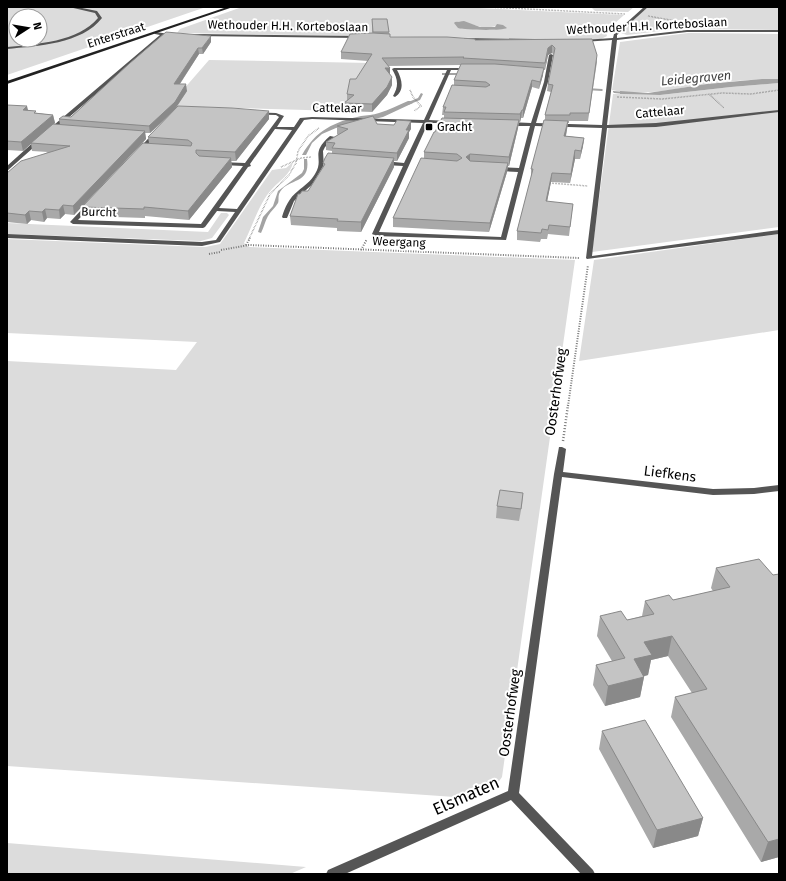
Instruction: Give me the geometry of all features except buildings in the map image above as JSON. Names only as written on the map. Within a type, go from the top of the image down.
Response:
[{"type":"main road","name":"Enterstraat","points":[[7,83],[57,65],[159,34],[231,7]]},
{"type":"street","points":[[7,48],[40,44],[66,38],[92,26],[100,18],[96,12],[71,7]]},
{"type":"street","points":[[646,7],[615,35],[609,97],[604,127],[589,258],[779,232]]},
{"type":"street","name":"Wethouder H.H. Korteboslaan","points":[[577,41],[615,39],[687,31],[779,32]]},
{"type":"street","points":[[7,169],[159,34],[175,35]]},
{"type":"street","name":"Wethouder H.H. Korteboslaan","points":[[191,35],[363,38]]},
{"type":"street","points":[[458,39],[538,40]]},
{"type":"street","points":[[449,72],[375,234],[504,239],[538,105],[545,84],[544,73],[551,55]]},
{"type":"street","points":[[395,96],[400,88],[400,78],[394,69],[449,72],[473,69]]},
{"type":"street","points":[[442,88],[449,89]]},
{"type":"street","name":"Cattelaar","points":[[503,124],[604,127],[656,125],[779,110]]},
{"type":"street","name":"Burcht","points":[[177,111],[280,114],[282,116],[275,128],[203,226],[73,222],[177,111]]},
{"type":"street","name":"Cattelaar","points":[[213,243],[218,241],[302,119],[320,118],[458,122]]},
{"type":"street","points":[[275,128],[294,129]]},
{"type":"street","points":[[52,129],[60,130]]},
{"type":"street","points":[[144,136],[152,137]]},
{"type":"street","points":[[285,217],[291,201],[319,173],[321,164],[319,152],[332,137]]},
{"type":"street","points":[[142,148],[150,149]]},
{"type":"street","points":[[320,158],[328,159]]},
{"type":"street","points":[[214,162],[249,165]]},
{"type":"street","points":[[376,162],[416,163]]},
{"type":"street","points":[[492,168],[521,170]]},
{"type":"street","points":[[216,209],[238,211]]},
{"type":"street","points":[[7,236],[202,244],[213,243]]},
{"type":"street","name":"Oosterhofweg","points":[[513,794],[562,449]]},
{"type":"street","name":"Liefkens","points":[[558,474],[713,492],[754,491],[779,488]]},
{"type":"street","name":"Elsmaten","points":[[332,874],[513,794],[589,874]]},
{"type":"path","points":[[488,7],[618,13]]},
{"type":"path","points":[[609,97],[662,99],[722,93],[751,94],[779,90]]},
{"type":"path","points":[[710,95],[733,116]]},
{"type":"path","points":[[413,97],[418,103]]},
{"type":"path","points":[[246,245],[262,213],[265,202],[270,194],[289,175],[296,163],[298,151],[308,136],[326,124],[326,122],[320,118]]},
{"type":"path","points":[[296,158],[320,158]]},
{"type":"path","points":[[542,183],[597,187]]},
{"type":"path","name":"Weergang","points":[[213,243],[222,251],[246,245],[589,258]]},
{"type":"path","name":"Oosterhofweg","points":[[562,449],[589,258]]},
{"type":"shaded area","points":[[7,7],[206,7],[7,75]]},
{"type":"shaded area","points":[[242,7],[458,7],[624,15],[606,31],[607,36],[601,39],[593,40],[177,33],[180,29]],"holes":[[[459,21],[485,28],[497,26],[495,30],[462,29],[455,23]]]},
{"type":"shaded area","points":[[591,7],[634,7],[628,12],[595,11]]},
{"type":"shaded area","points":[[648,7],[779,7],[779,30],[677,29],[627,35],[621,33],[627,25]]},
{"type":"shaded area","points":[[464,21],[480,27],[495,27],[497,24],[503,25],[507,28],[491,30],[467,29],[458,28],[454,23]]},
{"type":"shaded area","points":[[688,33],[779,34],[779,79],[725,82],[636,93],[612,90],[620,42]]},
{"type":"shaded area","points":[[209,60],[371,63],[340,111],[169,106]]},
{"type":"shaded area","points":[[779,79],[779,83],[660,95],[620,94],[620,91],[648,93],[707,84]]},
{"type":"shaded area","points":[[779,83],[779,227],[592,252],[613,94],[660,95]]},
{"type":"shaded area","points":[[408,101],[412,101],[413,103],[383,117],[336,128],[322,134],[312,143],[306,155],[302,155],[313,139],[334,124],[351,118],[379,113]]},
{"type":"shaded area","points":[[304,159],[307,159],[307,168],[305,173],[302,177],[282,189],[279,194],[278,203],[268,216],[261,233],[258,232],[263,217],[273,206],[278,191],[302,173],[304,169]]},
{"type":"shaded area","points":[[293,162],[288,173],[272,189],[263,201],[244,243],[249,247],[575,260],[502,777],[495,787],[469,798],[7,766],[7,361],[176,370],[197,342],[7,333],[7,239],[205,247],[220,244],[272,170],[286,168]]},
{"type":"shaded area","points":[[221,213],[227,213],[229,215],[212,238],[201,241],[7,234],[7,223],[208,232]]},
{"type":"shaded area","points":[[779,234],[779,330],[579,361],[594,260]]},
{"type":"shaded area","points":[[7,843],[306,867],[290,874],[7,874]]},
{"type":"waterway","name":"Leidegraven","points":[[443,74],[461,74]]},
{"type":"waterway","name":"Leidegraven","points":[[587,89],[602,90]]},
{"type":"waterway","name":"Leidegraven","points":[[614,92],[625,93]]},
{"type":"waterway","name":"Leidegraven","points":[[407,104],[419,99],[422,94]]},
{"type":"place","name":"Gracht","points":[[429,127]]}]
